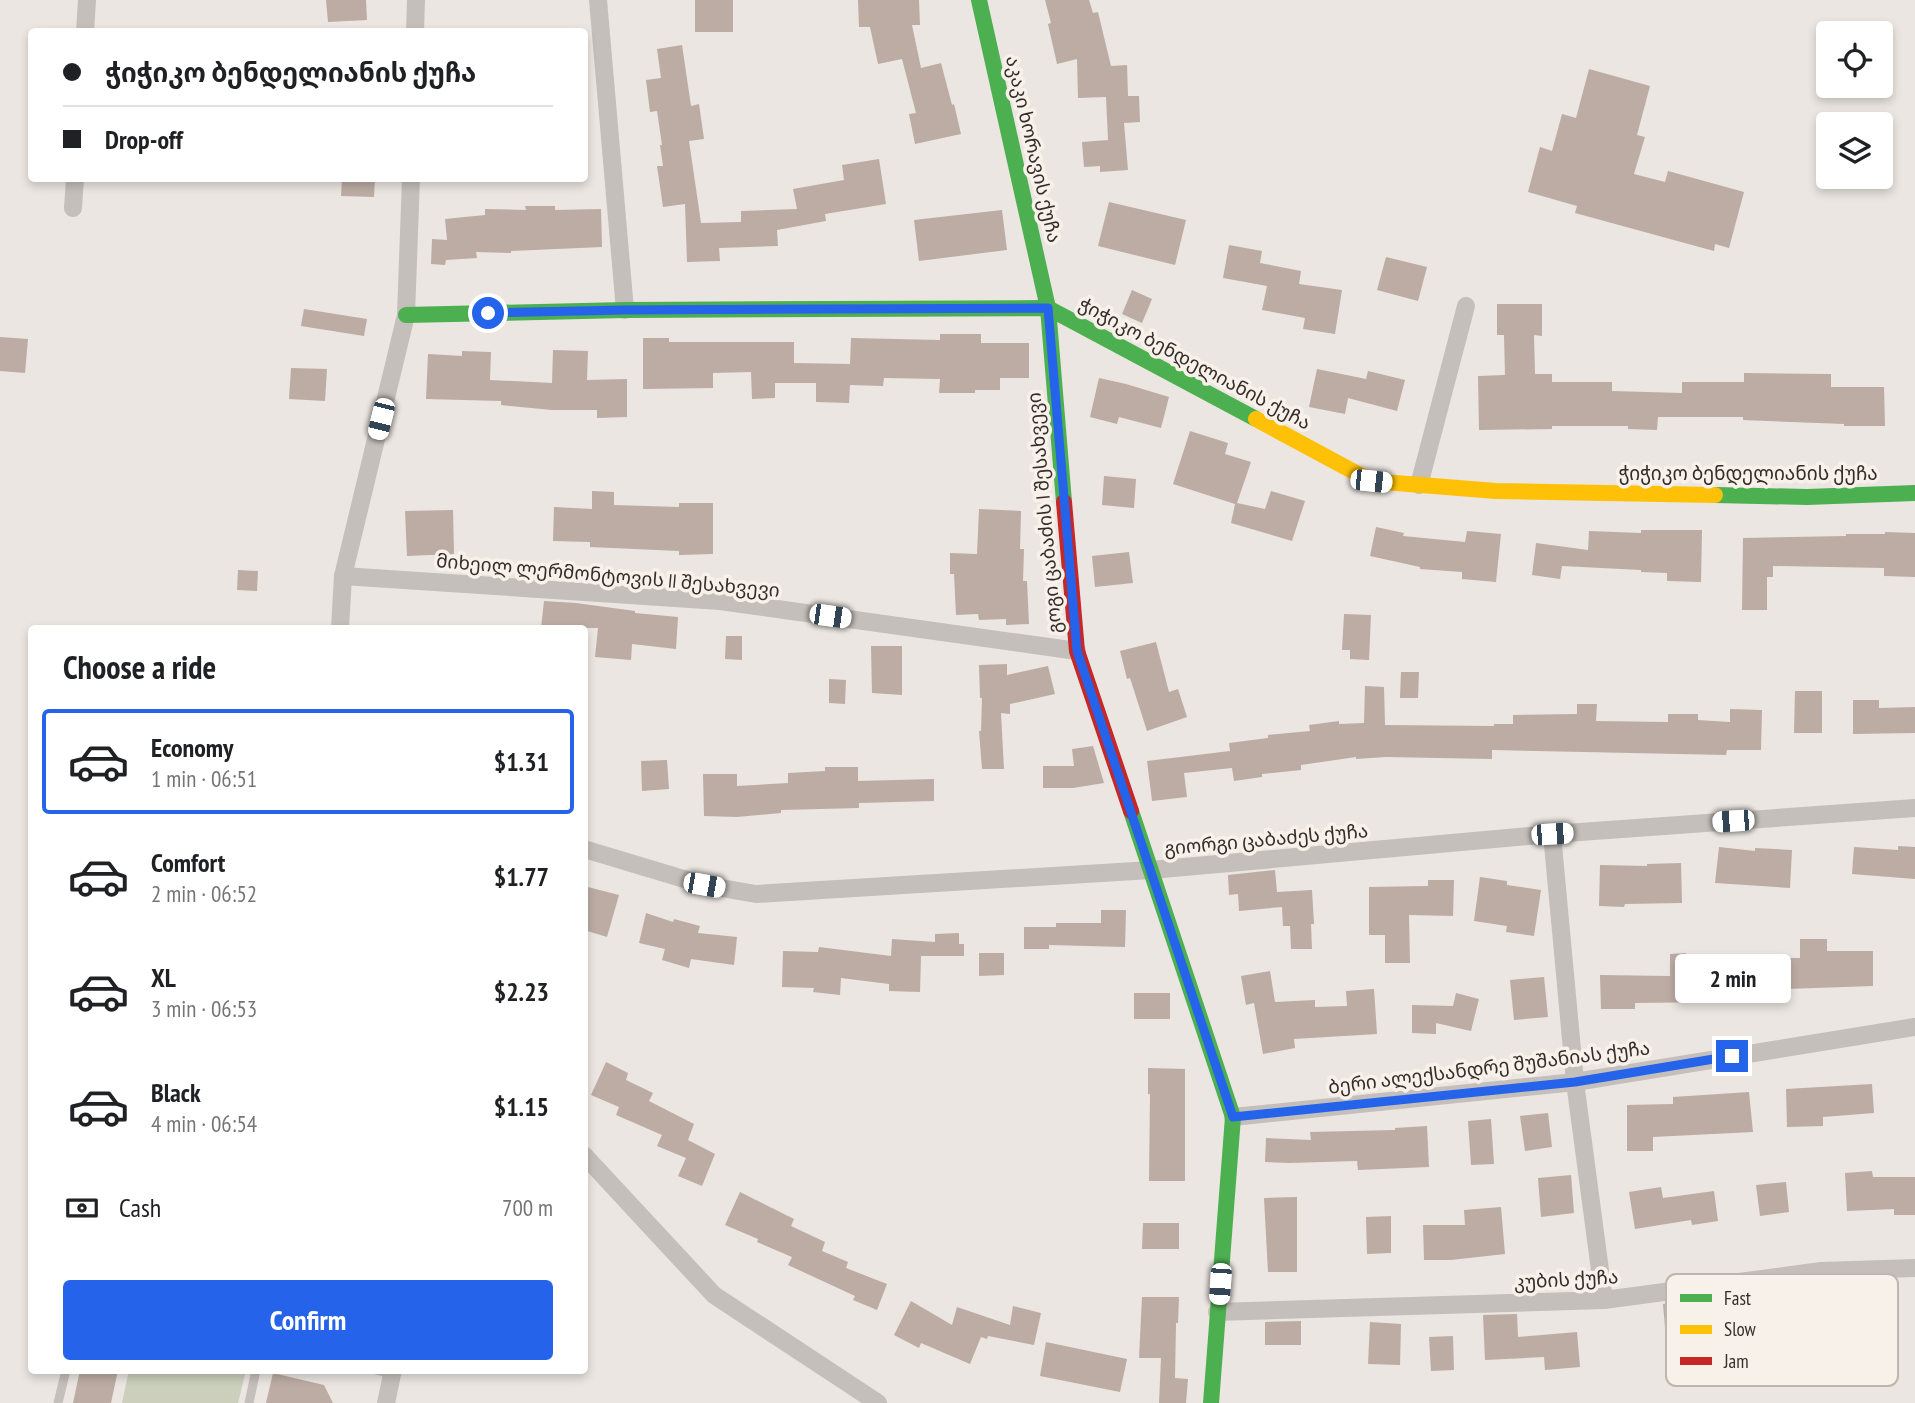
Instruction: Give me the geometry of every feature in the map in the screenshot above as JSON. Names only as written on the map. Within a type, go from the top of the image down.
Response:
[{"type":"street","points":[[85,28],[87,0]]},
{"type":"street","points":[[415,28],[416,0]]},
{"type":"street","points":[[598,0],[625,310]]},
{"type":"street","name":"აკაკი ხორავის ქუჩა","points":[[979,0],[1048,308]]},
{"type":"street","points":[[73,208],[75,182]]},
{"type":"street","points":[[340,625],[343,576],[407,315],[411,182]]},
{"type":"street","points":[[1419,485],[1466,306]]},
{"type":"street","name":"ჭიჭიკო ბენდელიანის ქუჩა","points":[[407,315],[625,310],[1048,308],[1371,481],[1496,491],[1794,497],[1915,494]]},
{"type":"street","name":"გოგი ცაბაძის I შესახვევი","points":[[1048,308],[1077,651],[1233,1117]]},
{"type":"street","name":"მიხეილ ლერმონტოვის II შესახვევი","points":[[343,576],[720,601],[1077,651]]},
{"type":"street","name":"გიორგი ცაბაძეს ქუჩა","points":[[588,850],[704,885],[756,894],[1151,870],[1552,834],[1915,808]]},
{"type":"street","points":[[1552,834],[1575,1082],[1604,1300]]},
{"type":"street","name":"ბერი ალექსანდრე შუშანიას ქუჩა","points":[[1233,1117],[1575,1082],[1915,1027]]},
{"type":"street","points":[[1211,1403],[1233,1117]]},
{"type":"street","points":[[588,1159],[714,1295],[878,1403]]},
{"type":"street","name":"კუბის ქუჩა","points":[[1799,1274],[1915,1268]]},
{"type":"street","name":"კუბის ქუჩა","points":[[1217,1312],[1604,1300],[1666,1292]]},
{"type":"street","points":[[386,1403],[387,1374]]},
{"type":"lane","points":[[58,1403],[65,1374]]},
{"type":"lane","points":[[249,1403],[255,1374]]},
{"type":"green space","points":[[128,1374],[245,1374],[238,1403],[122,1403]]},
{"type":"building","points":[[326,0],[366,0],[367,20],[328,22]]},
{"type":"building","points":[[695,0],[733,0],[733,32],[695,32]]},
{"type":"building","points":[[858,0],[919,0],[920,25],[912,25],[921,68],[941,63],[961,134],[915,144],[909,114],[916,113],[902,59],[878,64],[870,27],[859,27]]},
{"type":"building","points":[[1045,0],[1089,0],[1093,13],[1098,12],[1111,66],[1127,65],[1128,96],[1139,96],[1140,122],[1124,123],[1128,170],[1100,172],[1100,166],[1084,167],[1082,142],[1108,140],[1106,97],[1078,98],[1077,59],[1057,64]]},
{"type":"building","points":[[682,45],[691,106],[699,104],[704,139],[689,141],[701,223],[741,222],[741,211],[797,209],[793,189],[844,180],[842,165],[879,159],[886,204],[825,214],[826,221],[777,230],[778,246],[719,248],[720,261],[687,262],[685,204],[663,207],[657,166],[663,166],[662,145],[657,111],[650,112],[646,80],[661,78],[657,49]]},
{"type":"building","points":[[1589,69],[1650,86],[1637,135],[1645,137],[1634,174],[1665,182],[1668,171],[1744,192],[1729,248],[1715,244],[1714,251],[1575,213],[1577,206],[1528,192],[1540,147],[1552,151],[1562,114],[1576,118]]},
{"type":"building","points":[[342,182],[375,182],[374,197],[341,196]]},
{"type":"building","points":[[1109,202],[1186,220],[1175,265],[1098,246]]},
{"type":"building","points":[[525,206],[555,206],[555,210],[601,209],[602,247],[511,253],[476,252],[477,258],[446,260],[445,265],[431,264],[432,239],[447,240],[445,219],[485,215],[485,209],[526,210]]},
{"type":"building","points":[[1002,210],[1007,250],[919,261],[914,220]]},
{"type":"building","points":[[1229,245],[1262,251],[1260,263],[1301,271],[1299,284],[1342,290],[1335,334],[1303,329],[1305,318],[1262,310],[1267,286],[1223,278]]},
{"type":"building","points":[[1386,257],[1427,267],[1418,301],[1377,290]]},
{"type":"building","points":[[1132,290],[1152,299],[1142,323],[1122,314]]},
{"type":"building","points":[[1497,304],[1542,304],[1542,336],[1534,335],[1535,374],[1552,374],[1552,382],[1612,382],[1612,391],[1682,393],[1682,382],[1744,382],[1744,373],[1831,374],[1831,387],[1884,387],[1885,426],[1743,420],[1743,417],[1658,417],[1657,430],[1628,429],[1628,426],[1552,426],[1552,429],[1479,430],[1478,376],[1505,375],[1504,335],[1497,335]]},
{"type":"building","points":[[304,309],[367,319],[364,336],[301,326]]},
{"type":"building","points":[[940,334],[981,334],[981,343],[1029,343],[1029,378],[1000,378],[1000,390],[939,393],[940,379],[884,378],[883,386],[850,385],[849,403],[816,402],[816,383],[775,383],[775,398],[752,399],[751,372],[713,373],[713,388],[643,389],[643,338],[669,338],[669,342],[794,342],[794,363],[850,364],[851,338],[940,340]]},
{"type":"building","points":[[0,337],[28,339],[25,373],[0,371]]},
{"type":"building","points":[[553,350],[588,351],[587,380],[627,379],[627,417],[597,418],[597,410],[552,410],[501,405],[501,401],[426,399],[428,354],[462,356],[462,351],[491,352],[490,380],[552,383]]},
{"type":"building","points":[[291,368],[327,369],[325,401],[289,399]]},
{"type":"building","points":[[1317,369],[1366,379],[1368,371],[1405,380],[1397,411],[1348,398],[1345,414],[1309,407]]},
{"type":"building","points":[[1099,378],[1169,397],[1161,428],[1119,417],[1117,424],[1090,417]]},
{"type":"building","points":[[1190,431],[1228,443],[1225,454],[1251,462],[1237,503],[1265,509],[1271,491],[1305,501],[1292,541],[1231,523],[1235,504],[1173,484]]},
{"type":"building","points":[[1104,476],[1136,479],[1134,508],[1102,505]]},
{"type":"building","points":[[592,491],[614,492],[614,505],[679,507],[679,503],[713,503],[713,554],[679,555],[679,551],[590,547],[590,542],[553,541],[554,507],[592,509]]},
{"type":"building","points":[[979,509],[1021,511],[1020,549],[1024,549],[1023,581],[1027,581],[1029,624],[1006,625],[1006,619],[979,620],[978,614],[956,615],[950,553],[977,554]]},
{"type":"building","points":[[453,510],[454,554],[407,556],[405,511]]},
{"type":"building","points":[[1376,527],[1404,533],[1403,536],[1465,542],[1467,531],[1501,534],[1496,582],[1462,579],[1462,572],[1420,569],[1370,556]]},
{"type":"building","points":[[1641,530],[1702,530],[1701,582],[1667,581],[1667,573],[1641,570],[1562,566],[1560,579],[1532,575],[1536,543],[1588,550],[1589,531],[1641,533]]},
{"type":"building","points":[[1885,532],[1915,533],[1915,577],[1884,576],[1884,568],[1773,566],[1773,577],[1767,577],[1767,610],[1742,610],[1743,538],[1846,536]]},
{"type":"building","points":[[1129,552],[1133,583],[1095,587],[1092,556]]},
{"type":"building","points":[[238,570],[258,571],[257,591],[237,590]]},
{"type":"building","points":[[544,601],[678,617],[676,649],[632,644],[631,660],[595,657],[598,628],[588,628],[588,625],[541,625]]},
{"type":"building","points":[[1344,614],[1371,615],[1369,660],[1350,659],[1350,650],[1342,650]]},
{"type":"building","points":[[726,636],[742,636],[742,660],[725,659]]},
{"type":"building","points":[[1156,642],[1169,692],[1178,689],[1187,717],[1147,731],[1130,678],[1127,679],[1120,651]]},
{"type":"building","points":[[871,646],[902,646],[902,695],[872,693]]},
{"type":"building","points":[[1007,664],[1007,675],[1048,666],[1055,694],[1010,704],[1010,714],[1001,713],[1004,769],[982,769],[979,665]]},
{"type":"building","points":[[1401,672],[1419,672],[1418,698],[1400,698]]},
{"type":"building","points":[[829,679],[846,680],[845,704],[829,703]]},
{"type":"building","points":[[1365,686],[1384,687],[1385,725],[1513,724],[1513,715],[1577,714],[1577,704],[1597,704],[1596,721],[1668,722],[1668,714],[1698,714],[1698,720],[1730,722],[1730,709],[1762,710],[1761,750],[1727,750],[1726,755],[1492,750],[1492,759],[1356,757],[1301,765],[1301,770],[1262,774],[1262,777],[1234,781],[1232,768],[1184,773],[1187,797],[1152,801],[1147,761],[1230,751],[1229,743],[1268,738],[1268,735],[1310,731],[1309,725],[1339,721],[1339,724],[1364,723]]},
{"type":"building","points":[[1795,691],[1822,691],[1822,733],[1794,733]]},
{"type":"building","points":[[1853,700],[1879,700],[1879,708],[1915,707],[1915,733],[1853,734]]},
{"type":"building","points":[[1093,746],[1104,783],[1073,788],[1043,788],[1043,766],[1074,766],[1072,749]]},
{"type":"building","points":[[667,760],[669,789],[642,791],[641,761]]},
{"type":"building","points":[[825,767],[858,767],[858,781],[934,779],[934,801],[859,803],[859,808],[781,810],[781,813],[737,817],[704,816],[703,774],[737,774],[737,786],[788,783],[788,773],[825,771]]},
{"type":"building","points":[[1898,846],[1915,847],[1915,879],[1852,874],[1854,847],[1898,850]]},
{"type":"building","points":[[1719,847],[1755,851],[1755,848],[1792,850],[1790,888],[1715,883]]},
{"type":"building","points":[[1681,863],[1682,903],[1599,906],[1600,865],[1647,866]]},
{"type":"building","points":[[1275,870],[1277,892],[1312,890],[1312,949],[1291,949],[1290,926],[1283,926],[1282,907],[1239,911],[1238,894],[1229,895],[1228,875]]},
{"type":"building","points":[[1480,877],[1507,881],[1507,885],[1541,890],[1534,936],[1506,932],[1507,926],[1474,921]]},
{"type":"building","points":[[1428,880],[1454,880],[1453,916],[1409,915],[1410,963],[1385,963],[1385,935],[1369,935],[1369,887],[1428,886]]},
{"type":"building","points":[[588,887],[619,895],[607,937],[588,931]]},
{"type":"building","points":[[1101,910],[1126,910],[1125,947],[1049,945],[1049,949],[1024,949],[1024,927],[1056,927],[1056,923],[1101,923]]},
{"type":"building","points":[[646,913],[673,922],[674,919],[700,926],[698,933],[737,937],[734,965],[691,959],[689,968],[662,960],[665,949],[639,943]]},
{"type":"building","points":[[959,933],[959,944],[964,944],[964,956],[921,956],[920,992],[889,991],[889,984],[841,978],[840,995],[813,992],[814,988],[782,987],[783,951],[818,952],[819,947],[891,956],[892,939],[935,942],[935,934]]},
{"type":"building","points":[[1800,939],[1827,939],[1827,951],[1873,951],[1873,986],[1786,989],[1786,1001],[1760,1002],[1760,958],[1800,958]]},
{"type":"building","points":[[979,953],[1004,953],[1004,975],[979,976]]},
{"type":"building","points":[[1686,953],[1686,970],[1724,969],[1724,999],[1719,1002],[1635,1003],[1635,1009],[1601,1009],[1600,975],[1670,976],[1670,954]]},
{"type":"building","points":[[1270,971],[1275,1002],[1315,1000],[1315,1007],[1347,1006],[1346,991],[1374,989],[1377,1034],[1294,1039],[1295,1048],[1263,1054],[1254,1003],[1246,1005],[1241,976]]},
{"type":"building","points":[[1544,977],[1548,1017],[1514,1020],[1510,980]]},
{"type":"building","points":[[1134,993],[1170,993],[1170,1019],[1134,1019]]},
{"type":"building","points":[[1456,993],[1479,999],[1471,1031],[1436,1023],[1436,1034],[1412,1033],[1412,1005],[1453,1006]]},
{"type":"building","points":[[606,1062],[628,1073],[626,1080],[653,1093],[649,1101],[694,1124],[688,1140],[715,1154],[702,1186],[678,1176],[686,1158],[657,1146],[662,1135],[616,1115],[619,1107],[591,1095]]},
{"type":"building","points":[[1148,1068],[1185,1069],[1185,1181],[1149,1181]]},
{"type":"building","points":[[1872,1084],[1874,1113],[1823,1117],[1823,1126],[1787,1127],[1786,1089]]},
{"type":"building","points":[[1749,1092],[1753,1132],[1653,1137],[1653,1151],[1627,1151],[1627,1105],[1673,1104],[1673,1097]]},
{"type":"building","points":[[1548,1113],[1552,1147],[1525,1151],[1520,1116]]},
{"type":"building","points":[[1491,1119],[1494,1164],[1471,1165],[1468,1121]]},
{"type":"building","points":[[1427,1126],[1429,1167],[1358,1170],[1357,1161],[1265,1162],[1266,1138],[1311,1140],[1310,1132],[1395,1130]]},
{"type":"building","points":[[1872,1171],[1873,1177],[1915,1177],[1915,1215],[1894,1215],[1894,1209],[1847,1211],[1845,1173]]},
{"type":"building","points":[[1571,1175],[1574,1213],[1541,1217],[1538,1178]]},
{"type":"building","points":[[1786,1182],[1789,1212],[1760,1216],[1756,1185]]},
{"type":"building","points":[[1661,1187],[1663,1198],[1714,1191],[1718,1221],[1692,1225],[1691,1220],[1635,1229],[1629,1192]]},
{"type":"building","points":[[740,1192],[794,1219],[791,1226],[825,1242],[822,1251],[848,1262],[846,1268],[887,1284],[877,1310],[853,1300],[855,1296],[788,1265],[792,1257],[725,1225]]},
{"type":"building","points":[[1297,1197],[1297,1272],[1268,1272],[1264,1198]]},
{"type":"building","points":[[1501,1207],[1505,1254],[1424,1260],[1423,1225],[1465,1225],[1464,1210]]},
{"type":"building","points":[[1391,1216],[1391,1253],[1367,1254],[1366,1217]]},
{"type":"building","points":[[1143,1223],[1179,1223],[1179,1249],[1142,1249]]},
{"type":"building","points":[[1142,1297],[1179,1297],[1175,1378],[1188,1379],[1186,1403],[1159,1403],[1161,1358],[1139,1358]]},
{"type":"building","points":[[911,1301],[952,1325],[957,1307],[1010,1325],[1013,1306],[1041,1313],[1034,1345],[981,1337],[970,1364],[921,1343],[919,1348],[894,1335]]},
{"type":"building","points":[[1663,1304],[1666,1304],[1666,1339]]},
{"type":"building","points":[[1517,1314],[1518,1337],[1577,1332],[1580,1367],[1545,1370],[1544,1357],[1485,1360],[1483,1315]]},
{"type":"building","points":[[1301,1321],[1301,1345],[1265,1345],[1265,1322]]},
{"type":"building","points":[[1370,1322],[1401,1324],[1400,1365],[1368,1364]]},
{"type":"building","points":[[1453,1336],[1454,1370],[1431,1371],[1429,1337]]},
{"type":"building","points":[[1046,1342],[1127,1359],[1120,1392],[1040,1376]]},
{"type":"building","points":[[79,1374],[117,1374],[111,1403],[73,1403]]},
{"type":"building","points":[[273,1374],[277,1374],[324,1385],[333,1403],[266,1403]]},
{"type":"traffic: fast","points":[[979,0],[1048,308],[1064,502]]},
{"type":"traffic: fast","points":[[406,315],[625,310],[1048,308],[1256,419]]},
{"type":"traffic: fast","points":[[1715,495],[1807,497],[1915,493]]},
{"type":"traffic: fast","points":[[1131,811],[1233,1117],[1211,1403]]},
{"type":"traffic: slow","points":[[1256,419],[1371,481],[1496,491],[1715,495]]},
{"type":"traffic: jam","points":[[1064,502],[1077,651],[1131,811]]},
{"type":"route","points":[[488,313],[1048,308],[1077,651],[1233,1117],[1575,1082],[1732,1056]]}]
